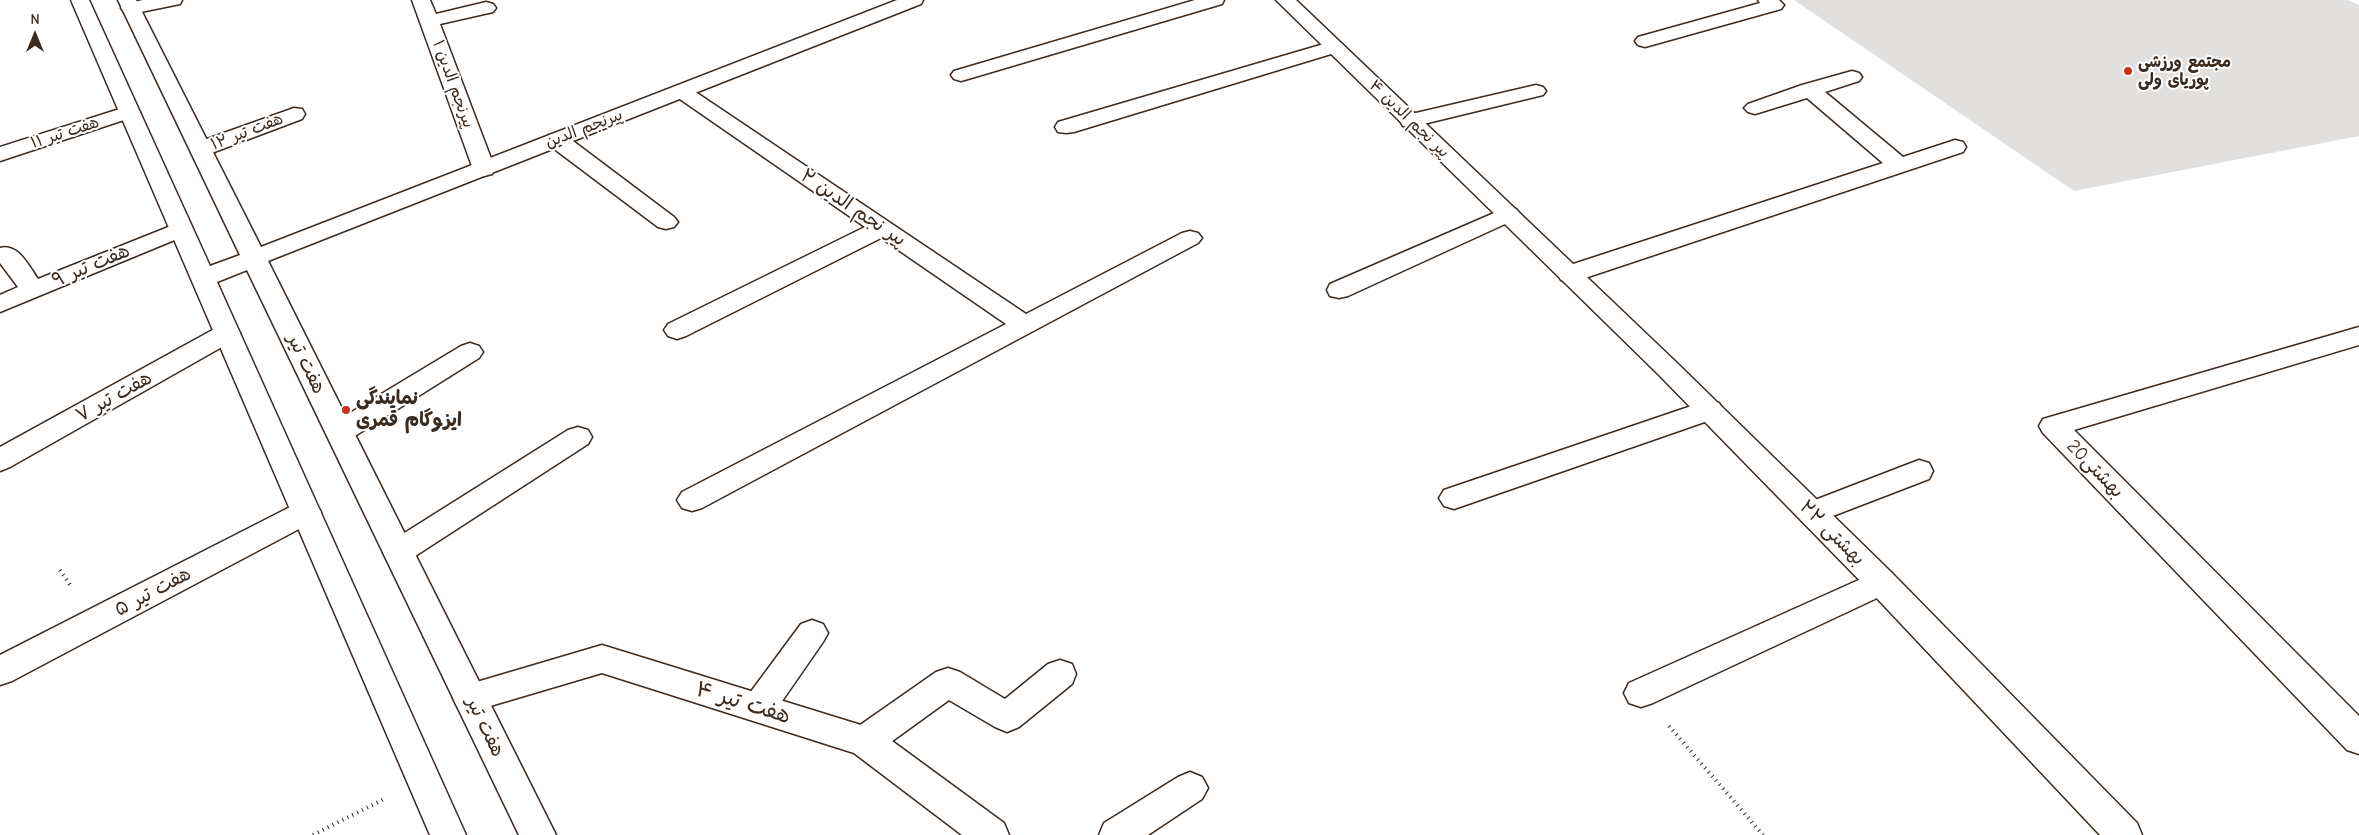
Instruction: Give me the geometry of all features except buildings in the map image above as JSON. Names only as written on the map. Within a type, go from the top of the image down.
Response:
[{"type":"street","points":[[80,0],[448,835]]},
{"type":"street","points":[[129,4],[173,0]]},
{"type":"street","name":"پیرنجم الدین ۱","points":[[421,0],[484,168]]},
{"type":"street","name":"پیرنجم الدین","points":[[203,278],[914,0]]},
{"type":"street","points":[[961,75],[1214,0]]},
{"type":"street","name":"پیر نجم الدین ۴","points":[[1285,0],[1533,238]]},
{"type":"street","points":[[1645,41],[1774,5],[1767,0]]},
{"type":"street","name":"هفت تیر","points":[[129,4],[538,835]]},
{"type":"street","points":[[429,22],[486,8]]},
{"type":"street","points":[[1066,127],[1334,47]]},
{"type":"street","points":[[1754,108],[1809,89],[1852,77]]},
{"type":"street","points":[[1809,89],[1899,165]]},
{"type":"street","points":[[1411,121],[1536,90]]},
{"type":"street","name":"پیر نجم الدین ۲","points":[[681,91],[1025,325]]},
{"type":"street","name":"هفت تیر ۱۱","points":[[0,154],[129,112]]},
{"type":"street","name":"هفت تیر ۱۲","points":[[201,149],[294,114]]},
{"type":"street","points":[[557,140],[666,222]]},
{"type":"street","points":[[1570,274],[1955,147]]},
{"type":"street","points":[[1339,290],[1508,214]]},
{"type":"street","name":"هفت تیر ۹","points":[[0,304],[181,228]]},
{"type":"street","points":[[677,330],[883,228]]},
{"type":"street","points":[[692,500],[1190,238]]},
{"type":"street","name":"بهشتی ۲۲","points":[[1533,238],[1710,410],[1881,582],[2124,835]]},
{"type":"street","points":[[6,254],[34,290]]},
{"type":"street","name":"هفت تیر ۷","points":[[0,460],[227,333]]},
{"type":"street","name":"بهشتی20","points":[[2359,336],[2053,426],[2359,739]]},
{"type":"street","points":[[340,432],[470,352]]},
{"type":"street","points":[[1454,498],[1710,410]]},
{"type":"street","points":[[398,552],[578,437]]},
{"type":"street","points":[[1812,513],[1919,471]]},
{"type":"street","name":"هفت تیر ۵","points":[[0,671],[306,512]]},
{"type":"street","points":[[1641,693],[1881,582]]},
{"type":"street","points":[[759,708],[812,633]]},
{"type":"street","name":"هفت تیر ۴","points":[[470,698],[602,659],[865,741],[992,835]]},
{"type":"street","points":[[865,741],[948,682],[1007,717],[1060,674]]},
{"type":"street","points":[[1117,835],[1190,788]]},
{"type":"path","points":[[1641,693],[1763,835]]},
{"type":"path","points":[[313,835],[423,779]]},
{"type":"shaded area","name":"مجتمع ورزشی پوریای ولی","points":[[1794,0],[2347,0],[2359,5],[2359,136],[2074,191]]},
{"type":"place","name":"مجتمع ورزشی پوریای ولی","points":[[2128,71]]},
{"type":"place","name":"نمایندگی ایزوگام قمری","points":[[346,410]]}]
